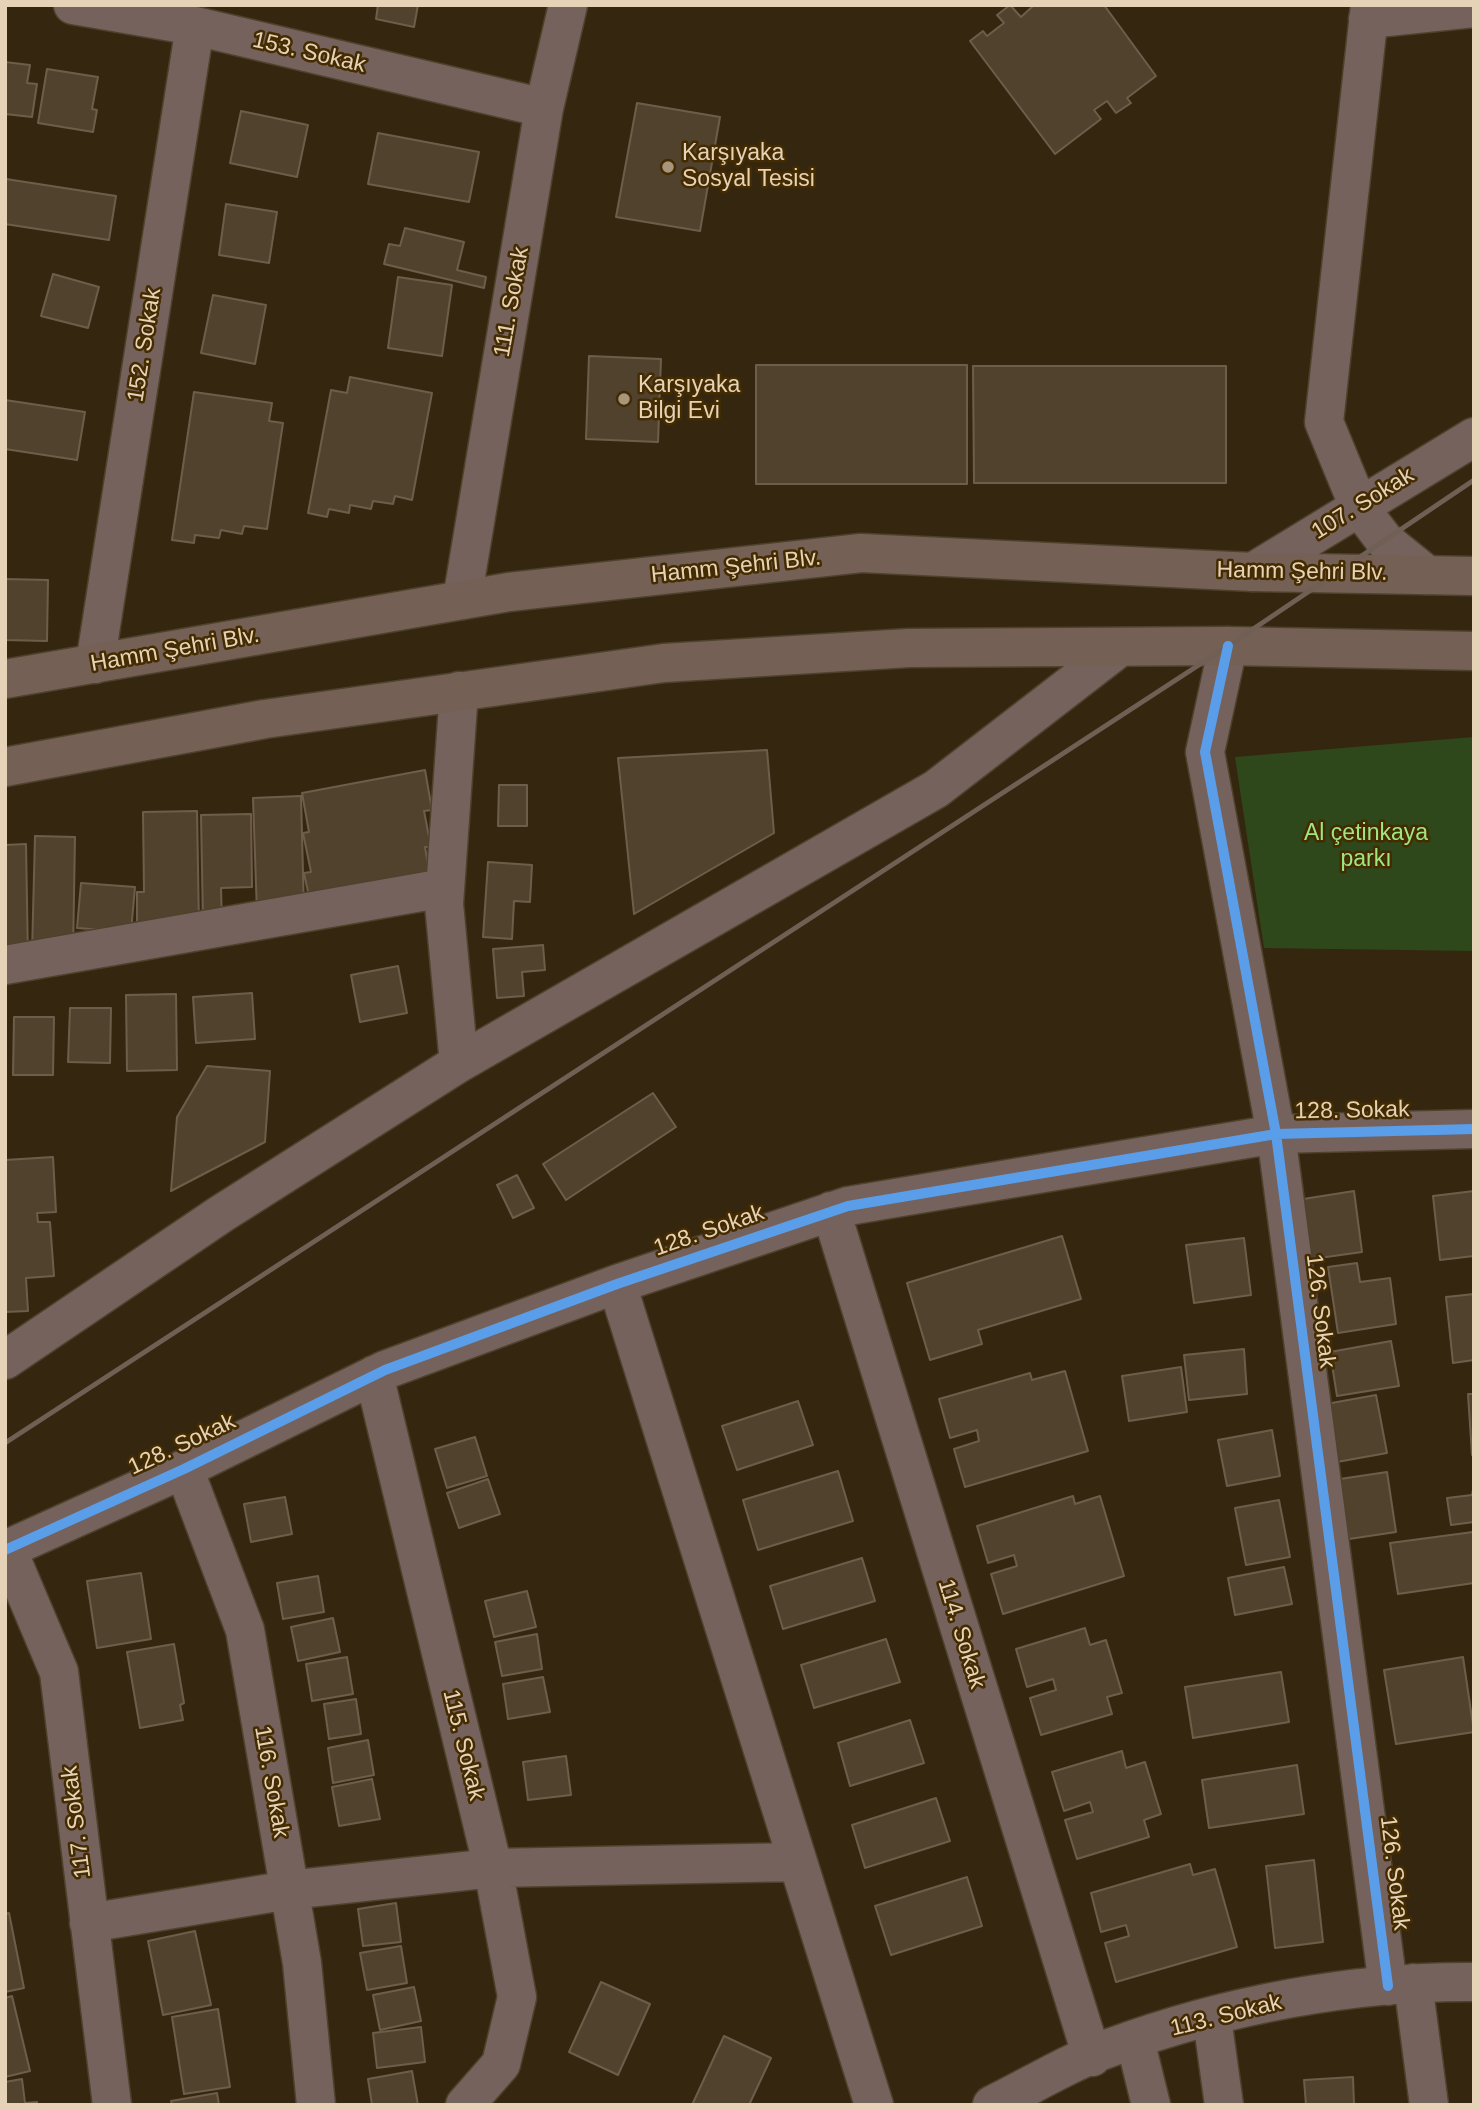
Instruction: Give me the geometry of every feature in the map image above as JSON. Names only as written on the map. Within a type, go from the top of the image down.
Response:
[{"type":"main road","name":"Hamm Şehri Blv.","points":[[5,679],[523,590],[861,554],[1253,572],[1474,576]]},
{"type":"main road","points":[[5,767],[265,719],[664,663],[909,648],[1228,646],[1474,651]]},
{"type":"street","name":"153. Sokak","points":[[73,5],[195,26],[544,108]]},
{"type":"street","name":"111. Sokak","points":[[462,600],[544,108],[568,5]]},
{"type":"street","points":[[1427,575],[1385,541],[1359,507],[1324,422],[1369,12],[1474,8]]},
{"type":"street","name":"152. Sokak","points":[[95,664],[195,26]]},
{"type":"street","name":"107. Sokak","points":[[1253,572],[1474,437]]},
{"type":"street","name":"126. Sokak","points":[[1228,646],[1205,752],[1276,1134],[1401,1985],[1429,2105]]},
{"type":"street","points":[[5,1360],[221,1214],[460,1063],[936,789],[1120,647]]},
{"type":"street","points":[[459,691],[444,888],[460,1063]]},
{"type":"street","points":[[5,965],[444,888]]},
{"type":"street","name":"128. Sokak","points":[[6,1550],[184,1469],[374,1375],[617,1284],[848,1206],[1276,1134],[1474,1129]]},
{"type":"street","name":"114. Sokak","points":[[831,1211],[1092,2057]]},
{"type":"street","points":[[617,1284],[874,2105]]},
{"type":"street","name":"115. Sokak","points":[[374,1375],[493,1868],[517,1997],[501,2064],[465,2105]]},
{"type":"street","name":"116. Sokak","points":[[184,1469],[244,1630],[302,1964],[316,2105]]},
{"type":"street","name":"117. Sokak","points":[[6,1550],[59,1672],[111,2105]]},
{"type":"street","points":[[89,1923],[289,1890],[493,1868],[797,1862]]},
{"type":"street","name":"113. Sokak","points":[[992,2105],[1092,2057],[1135,2040],[1262,2003],[1401,1985],[1474,1982]]},
{"type":"street","points":[[1212,2018],[1224,2105]]},
{"type":"street","points":[[1135,2040],[1151,2105]]},
{"type":"green space","name":"Al çetinkaya parkı","points":[[1474,737],[1474,951],[1264,948],[1235,757]]},
{"type":"building","points":[[378,5],[418,5],[414,27],[376,19]]},
{"type":"building","points":[[1010,5],[1021,17],[1034,5],[1104,5],[1156,76],[1127,98],[1131,103],[1116,113],[1107,101],[1094,110],[1101,119],[1055,154],[970,41],[983,31],[987,36],[1004,23],[997,15]]},
{"type":"building","points":[[5,62],[30,65],[27,83],[37,84],[32,117],[5,114]]},
{"type":"building","points":[[47,69],[98,77],[92,109],[97,110],[93,132],[38,123]]},
{"type":"building","name":"Karşıyaka Sosyal Tesisi","points":[[637,103],[720,117],[700,231],[616,217]]},
{"type":"building","points":[[241,111],[308,125],[297,177],[230,163]]},
{"type":"building","points":[[378,133],[479,152],[469,202],[368,184]]},
{"type":"building","points":[[6,179],[116,196],[109,240],[5,224]]},
{"type":"building","points":[[226,204],[277,212],[269,263],[219,255]]},
{"type":"building","points":[[405,228],[464,242],[457,270],[486,277],[484,288],[384,264],[389,244],[400,246]]},
{"type":"building","points":[[53,274],[99,287],[88,328],[41,316]]},
{"type":"building","points":[[398,277],[452,285],[442,356],[388,348]]},
{"type":"building","points":[[213,295],[266,305],[255,364],[201,353]]},
{"type":"building","name":"Karşıyaka Bilgi Evi","points":[[589,356],[661,359],[658,442],[586,439]]},
{"type":"building","points":[[756,365],[967,365],[967,484],[756,484]]},
{"type":"building","points":[[973,366],[1226,366],[1226,483],[974,483]]},
{"type":"building","points":[[350,377],[432,393],[412,500],[395,496],[393,504],[373,501],[371,509],[350,505],[349,513],[329,509],[327,517],[308,513],[331,390],[347,393]]},
{"type":"building","points":[[194,392],[272,403],[269,421],[283,423],[267,529],[244,526],[242,534],[221,530],[219,538],[195,535],[194,543],[172,540]]},
{"type":"building","points":[[5,400],[85,412],[77,460],[5,449]]},
{"type":"building","points":[[5,579],[48,580],[47,641],[5,640]]},
{"type":"building","points":[[767,750],[774,833],[634,914],[618,758]]},
{"type":"building","points":[[425,770],[432,810],[424,811],[431,847],[425,847],[431,884],[311,906],[304,873],[311,872],[303,833],[309,832],[302,793]]},
{"type":"building","points":[[499,785],[527,785],[527,826],[498,826]]},
{"type":"building","points":[[301,796],[304,912],[257,913],[253,798]]},
{"type":"building","points":[[197,811],[199,926],[137,928],[137,892],[144,892],[143,812]]},
{"type":"building","points":[[251,814],[252,887],[221,888],[222,922],[203,922],[201,815]]},
{"type":"building","points":[[35,836],[75,837],[73,953],[32,952]]},
{"type":"building","points":[[26,844],[28,959],[5,959],[5,845]]},
{"type":"building","points":[[488,862],[532,865],[530,902],[514,901],[512,939],[483,937]]},
{"type":"building","points":[[81,883],[135,887],[131,932],[77,928]]},
{"type":"building","points":[[543,945],[545,970],[522,972],[524,996],[497,998],[493,949]]},
{"type":"building","points":[[398,966],[407,1013],[360,1022],[351,975]]},
{"type":"building","points":[[252,993],[255,1039],[196,1043],[193,997]]},
{"type":"building","points":[[176,994],[177,1070],[127,1071],[126,995]]},
{"type":"building","points":[[70,1008],[111,1008],[110,1063],[68,1062]]},
{"type":"building","points":[[14,1017],[54,1017],[53,1075],[13,1075]]},
{"type":"building","points":[[207,1066],[270,1071],[265,1142],[171,1191],[177,1117]]},
{"type":"building","points":[[653,1093],[676,1127],[566,1200],[543,1164]]},
{"type":"building","points":[[53,1157],[56,1212],[37,1213],[38,1222],[50,1222],[54,1276],[26,1278],[28,1311],[5,1312],[5,1160]]},
{"type":"building","points":[[517,1175],[534,1208],[513,1218],[497,1185]]},
{"type":"building","points":[[1354,1191],[1362,1252],[1305,1260],[1297,1200]]},
{"type":"building","points":[[1474,1191],[1474,1256],[1440,1260],[1433,1196]]},
{"type":"building","points":[[1062,1236],[1081,1299],[978,1330],[982,1344],[930,1360],[907,1283]]},
{"type":"building","points":[[1244,1238],[1251,1295],[1194,1303],[1186,1245]]},
{"type":"building","points":[[1357,1263],[1360,1282],[1390,1278],[1396,1324],[1338,1333],[1328,1267]]},
{"type":"building","points":[[1474,1294],[1474,1360],[1453,1363],[1446,1297]]},
{"type":"building","points":[[1391,1341],[1399,1386],[1337,1396],[1330,1352]]},
{"type":"building","points":[[1244,1349],[1247,1394],[1189,1400],[1184,1355]]},
{"type":"building","points":[[1181,1367],[1187,1412],[1129,1421],[1122,1376]]},
{"type":"building","points":[[1065,1371],[1088,1451],[965,1487],[954,1449],[979,1441],[977,1430],[950,1438],[939,1399],[1030,1373],[1032,1380]]},
{"type":"building","points":[[1468,1394],[1474,1394],[1474,1455],[1472,1455]]},
{"type":"building","points":[[1376,1395],[1387,1453],[1337,1462],[1326,1404]]},
{"type":"building","points":[[798,1401],[813,1445],[737,1470],[722,1426]]},
{"type":"building","points":[[1272,1430],[1280,1476],[1227,1486],[1218,1440]]},
{"type":"building","points":[[475,1437],[487,1476],[447,1488],[435,1449]]},
{"type":"building","points":[[838,1471],[853,1521],[758,1550],[743,1500]]},
{"type":"building","points":[[1387,1472],[1396,1532],[1349,1539],[1340,1479]]},
{"type":"building","points":[[488,1479],[500,1514],[459,1528],[447,1493]]},
{"type":"building","points":[[1474,1485],[1474,1522],[1451,1525],[1447,1498],[1472,1495]]},
{"type":"building","points":[[1073,1496],[1075,1504],[1100,1496],[1124,1576],[1003,1614],[991,1574],[1017,1566],[1014,1555],[988,1563],[977,1526]]},
{"type":"building","points":[[285,1497],[292,1534],[251,1542],[244,1504]]},
{"type":"building","points":[[1279,1500],[1290,1557],[1246,1565],[1235,1508]]},
{"type":"building","points":[[1473,1532],[1474,1583],[1398,1594],[1390,1543]]},
{"type":"building","points":[[862,1558],[875,1601],[783,1629],[770,1586]]},
{"type":"building","points":[[1284,1567],[1292,1604],[1235,1615],[1228,1578]]},
{"type":"building","points":[[141,1573],[151,1639],[97,1648],[87,1581]]},
{"type":"building","points":[[318,1576],[324,1612],[283,1619],[277,1583]]},
{"type":"building","points":[[527,1591],[536,1627],[494,1637],[485,1601]]},
{"type":"building","points":[[333,1618],[340,1652],[298,1661],[291,1627]]},
{"type":"building","points":[[1085,1628],[1090,1645],[1106,1640],[1122,1693],[1107,1697],[1112,1714],[1041,1735],[1030,1698],[1056,1690],[1053,1679],[1027,1687],[1016,1649]]},
{"type":"building","points":[[537,1634],[542,1669],[502,1676],[495,1642]]},
{"type":"building","points":[[886,1639],[900,1682],[814,1708],[801,1665]]},
{"type":"building","points":[[174,1644],[184,1703],[180,1705],[183,1720],[140,1728],[127,1652]]},
{"type":"building","points":[[347,1657],[353,1694],[312,1701],[306,1664]]},
{"type":"building","points":[[1463,1657],[1474,1732],[1396,1744],[1384,1670]]},
{"type":"building","points":[[1281,1672],[1289,1722],[1193,1738],[1185,1687]]},
{"type":"building","points":[[543,1677],[550,1712],[508,1719],[503,1684]]},
{"type":"building","points":[[356,1699],[361,1734],[329,1739],[324,1704]]},
{"type":"building","points":[[910,1720],[924,1763],[850,1786],[838,1743]]},
{"type":"building","points":[[368,1740],[374,1775],[333,1783],[328,1748]]},
{"type":"building","points":[[1122,1751],[1126,1768],[1145,1762],[1161,1814],[1144,1820],[1149,1837],[1077,1859],[1065,1820],[1093,1812],[1090,1802],[1064,1811],[1052,1772]]},
{"type":"building","points":[[566,1756],[571,1795],[528,1800],[523,1762]]},
{"type":"building","points":[[1297,1765],[1304,1814],[1209,1828],[1202,1780]]},
{"type":"building","points":[[372,1779],[380,1819],[339,1826],[332,1787]]},
{"type":"building","points":[[936,1798],[950,1841],[865,1868],[852,1825]]},
{"type":"building","points":[[1314,1860],[1323,1942],[1275,1948],[1266,1866]]},
{"type":"building","points":[[1190,1864],[1193,1875],[1215,1869],[1237,1947],[1116,1982],[1105,1943],[1129,1936],[1126,1925],[1101,1932],[1091,1893]]},
{"type":"building","points":[[967,1877],[982,1926],[891,1955],[875,1906]]},
{"type":"building","points":[[396,1903],[401,1942],[363,1946],[358,1909]]},
{"type":"building","points":[[9,1913],[24,1988],[5,1992],[5,1914]]},
{"type":"building","points":[[195,1931],[211,2005],[163,2015],[148,1941]]},
{"type":"building","points":[[401,1946],[407,1983],[367,1990],[360,1953]]},
{"type":"building","points":[[601,1982],[650,2004],[618,2075],[569,2052]]},
{"type":"building","points":[[414,1987],[421,2021],[380,2030],[373,1995]]},
{"type":"building","points":[[12,1996],[30,2071],[5,2077],[5,1998]]},
{"type":"building","points":[[218,2009],[230,2087],[184,2094],[172,2017]]},
{"type":"building","points":[[421,2027],[425,2062],[377,2068],[373,2033]]},
{"type":"building","points":[[724,2036],[771,2058],[749,2105],[692,2105]]},
{"type":"building","points":[[412,2071],[418,2105],[372,2105],[368,2079]]},
{"type":"building","points":[[1353,2077],[1354,2105],[1306,2105],[1304,2080]]},
{"type":"building","points":[[22,2079],[25,2103],[37,2102],[37,2105],[5,2105],[5,2082]]},
{"type":"building","points":[[217,2093],[219,2105],[172,2105],[171,2101]]},
{"type":"railway","points":[[5,1443],[1228,646],[1474,480]]},
{"type":"cycle path","points":[[1228,646],[1205,752],[1276,1134],[1388,1986]]},
{"type":"cycle path","points":[[5,1550],[184,1469],[385,1370],[617,1284],[848,1206],[1276,1134],[1474,1129]]},
{"type":"place","name":"Karşıyaka Sosyal Tesisi","points":[[668,167]]},
{"type":"place","name":"Karşıyaka Bilgi Evi","points":[[624,399]]}]
